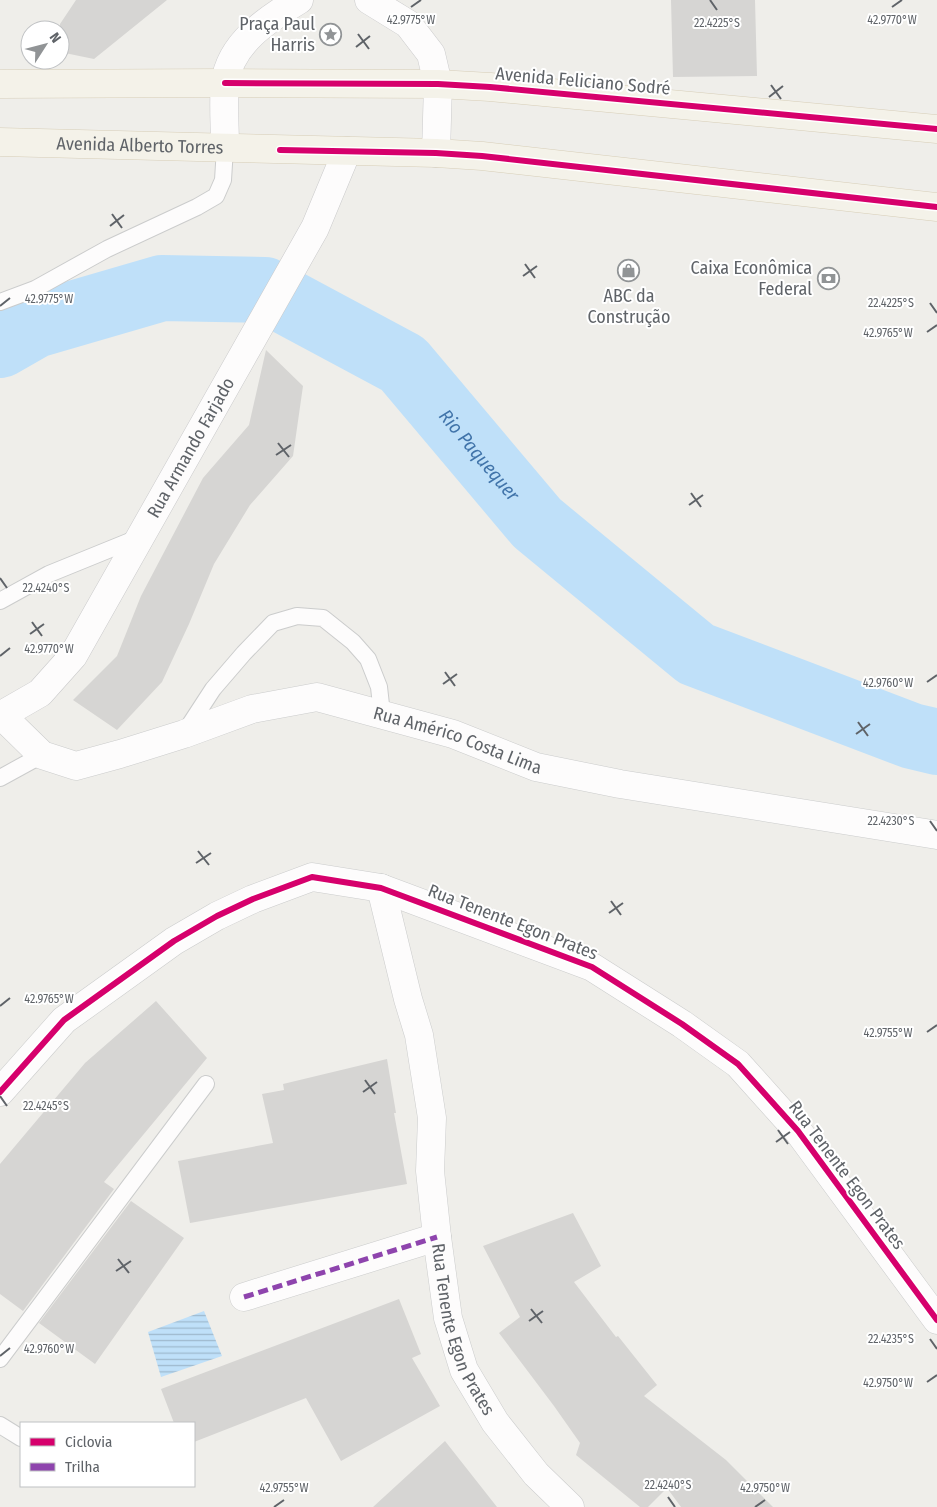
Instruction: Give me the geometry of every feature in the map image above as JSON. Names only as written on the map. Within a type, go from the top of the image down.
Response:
[{"type":"main road","points":[[0,84],[225,83]]},
{"type":"main road","name":"Avenida Feliciano Sodré","points":[[225,83],[438,84],[490,87],[937,130]]},
{"type":"main road","name":"Avenida Alberto Torres","points":[[0,142],[347,151]]},
{"type":"main road","points":[[347,151],[482,156],[937,206]]},
{"type":"street","points":[[225,148],[225,83],[229,66],[245,40],[272,17],[300,0]]},
{"type":"street","points":[[369,0],[408,24],[432,54],[438,84],[436,153]]},
{"type":"street","name":"Rua Armando Farjado","points":[[1,716],[40,694],[73,656],[315,228],[347,151]]},
{"type":"street","name":"Rua Américo Costa Lima","points":[[1,716],[42,755],[76,766],[184,734],[252,710],[317,697],[453,734],[536,767],[629,785],[937,835]]},
{"type":"street","name":"Rua Tenente Egon Prates","points":[[0,1092],[64,1020],[174,941],[216,916],[253,899],[312,877],[381,888],[592,967],[682,1024],[738,1064],[798,1131],[937,1320]]},
{"type":"street","name":"Rua Tenente Egon Prates","points":[[381,888],[419,1035],[432,1118],[430,1171],[436,1237],[448,1318],[464,1370],[495,1422],[536,1474],[570,1507]]},
{"type":"street","points":[[244,1296],[436,1237]]},
{"type":"lane","points":[[0,302],[35,289],[107,249],[198,207],[216,196],[223,180],[225,148]]},
{"type":"lane","points":[[0,601],[49,574],[140,537]]},
{"type":"lane","points":[[184,734],[213,689],[244,653],[273,624],[296,616],[323,618],[353,642],[368,659],[378,687],[382,714]]},
{"type":"lane","points":[[0,778],[42,755]]},
{"type":"lane","points":[[0,1359],[206,1084]]},
{"type":"lane","points":[[0,1425],[20,1437]]},
{"type":"water","points":[[204,1311],[222,1356],[161,1377],[148,1332]]},
{"type":"building","points":[[76,0],[167,0],[94,59],[70,54],[70,20],[63,20]]},
{"type":"building","points":[[671,0],[755,0],[757,76],[673,77]]},
{"type":"building","points":[[266,350],[303,386],[293,456],[250,505],[214,564],[162,682],[117,730],[73,700],[117,656],[141,596],[203,478],[249,425]]},
{"type":"building","points":[[156,1001],[207,1058],[104,1182],[114,1189],[23,1311],[0,1294],[0,1164],[85,1063]]},
{"type":"building","points":[[387,1059],[396,1113],[394,1113],[407,1184],[190,1223],[178,1161],[273,1143],[262,1094],[284,1090],[283,1084]]},
{"type":"building","points":[[131,1201],[184,1238],[95,1364],[39,1323]]},
{"type":"building","points":[[573,1213],[601,1266],[574,1282],[616,1337],[618,1336],[657,1385],[644,1396],[726,1460],[773,1507],[681,1507],[667,1488],[648,1507],[640,1507],[576,1455],[580,1443],[499,1333],[520,1317],[483,1246]]},
{"type":"building","points":[[399,1299],[421,1354],[412,1358],[440,1406],[341,1461],[306,1398],[195,1442],[195,1422],[174,1422],[161,1389]]},
{"type":"building","points":[[445,1441],[497,1507],[373,1507]]},
{"type":"waterway","name":"Rio Paquequer","points":[[0,345],[35,325],[162,288],[265,290],[403,364],[537,523],[696,654],[912,736],[937,742]]},
{"type":"marked path","points":[[244,1297],[437,1237]]},
{"type":"cycle path","points":[[225,83],[438,84],[490,87],[937,129]]},
{"type":"cycle path","points":[[280,150],[436,153],[482,156],[937,207]]},
{"type":"cycle path","points":[[0,1092],[64,1020],[174,941],[217,916],[253,899],[312,877],[381,888],[592,967],[682,1024],[738,1064],[798,1131],[937,1320]]},
{"type":"place","name":"Praça Paul Harris","points":[[331,34]]},
{"type":"place","name":"ABC da Construção","points":[[629,271]]},
{"type":"place","name":"Caixa Econômica Federal","points":[[828,278]]}]
